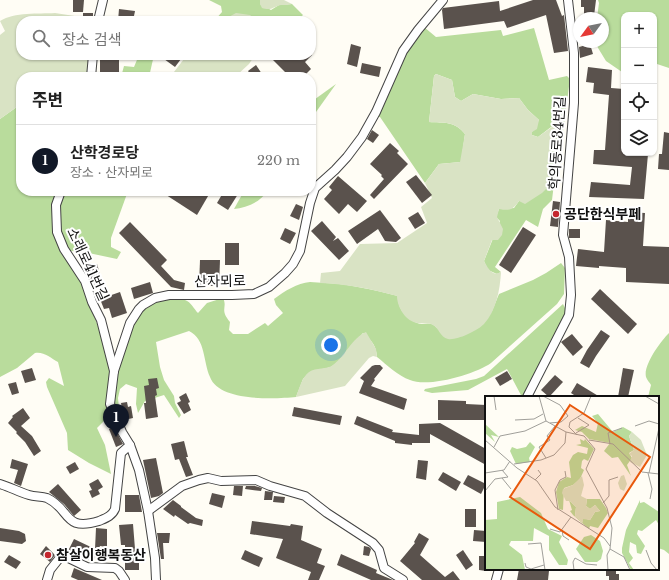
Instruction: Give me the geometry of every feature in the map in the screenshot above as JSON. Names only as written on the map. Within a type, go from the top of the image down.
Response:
[{"type":"street","points":[[99,16],[103,0]]},
{"type":"street","name":"산자뫼로","points":[[316,187],[339,166],[362,137],[376,112],[403,51],[443,0]]},
{"type":"street","name":"학의동로34번길","points":[[528,396],[569,315],[571,295],[569,257],[563,235],[574,103],[574,53],[568,0]]},
{"type":"street","points":[[91,72],[93,60]]},
{"type":"street","name":"소래로41번길","points":[[59,196],[56,205],[57,232],[64,249],[85,281],[92,302],[101,320],[114,371]]},
{"type":"street","name":"산자뫼로","points":[[156,580],[155,558],[148,511],[139,470],[130,445],[122,432],[110,404],[114,371],[130,323],[138,309],[149,301],[162,296],[254,294],[269,286],[293,264],[300,251],[312,196]]},
{"type":"street","points":[[0,484],[27,495],[48,498],[72,520],[82,525],[102,520],[114,513],[122,453],[130,445]]},
{"type":"street","points":[[148,511],[182,486],[199,480],[208,478],[221,481],[256,480],[270,486],[305,496],[327,513],[374,542],[379,550],[384,568],[404,580]]},
{"type":"street","points":[[46,580],[50,570],[62,555],[87,566],[115,568],[125,580]]},
{"type":"street","points":[[496,580],[499,570]]},
{"type":"green space","points":[[209,0],[260,0],[260,4],[271,10],[279,5],[292,4],[303,15],[218,16],[222,12],[221,6]]},
{"type":"green space","points":[[260,0],[284,0],[292,4],[265,9],[262,8]]},
{"type":"green space","points":[[598,0],[669,0],[669,68],[657,64],[657,12],[621,12],[621,71],[606,61],[598,48],[609,48],[609,12],[598,12]]},
{"type":"green space","points":[[55,13],[74,16],[16,16],[16,60],[90,60],[88,72],[16,72],[16,108],[0,119],[0,35],[5,31],[0,21],[13,16]]},
{"type":"green space","points":[[236,13],[251,16],[230,16]]},
{"type":"green space","points":[[424,27],[436,37],[501,30],[503,36],[534,28],[549,80],[567,76],[570,79],[552,200],[543,209],[538,227],[526,220],[495,267],[501,272],[497,274],[488,270],[484,261],[500,221],[496,217],[499,209],[514,208],[519,201],[548,187],[550,148],[555,124],[538,137],[532,135],[532,132],[539,120],[528,110],[519,98],[501,99],[473,94],[461,101],[455,97],[452,80],[436,74],[434,76],[429,122],[453,125],[465,134],[461,162],[439,164],[425,183],[380,117],[377,117],[404,54]]},
{"type":"green space","points":[[137,60],[153,60],[150,72],[122,72],[124,66],[134,67]]},
{"type":"green space","points":[[183,60],[252,60],[240,72],[174,72]]},
{"type":"green space","points":[[436,74],[452,80],[455,97],[461,101],[473,94],[501,99],[519,98],[528,110],[539,120],[537,129],[532,132],[532,135],[538,137],[556,124],[550,148],[548,187],[542,193],[525,204],[519,201],[510,209],[499,209],[497,217],[503,229],[502,235],[498,240],[492,240],[484,261],[493,273],[501,272],[500,286],[492,313],[480,327],[466,335],[452,339],[445,338],[433,325],[414,322],[406,317],[400,309],[397,296],[359,287],[320,283],[321,273],[340,271],[360,244],[397,243],[427,223],[421,207],[432,198],[425,183],[439,164],[460,162],[465,134],[453,125],[429,122],[434,76]]},
{"type":"green space","points":[[336,84],[316,112],[316,98]]},
{"type":"green space","points":[[16,108],[16,196],[126,196],[111,238],[111,247],[121,252],[117,259],[84,252],[59,250],[80,280],[101,334],[111,369],[105,420],[97,428],[105,445],[111,474],[68,450],[67,433],[46,382],[49,378],[64,386],[58,362],[44,354],[35,353],[17,368],[0,377],[0,119]]},
{"type":"green space","points":[[241,196],[263,196],[253,204],[234,209]]},
{"type":"green space","points":[[561,263],[565,268],[564,294],[557,304],[491,363],[464,375],[440,381],[418,382],[410,380],[401,376],[377,357],[376,349],[369,338],[363,333],[340,360],[331,367],[310,372],[303,379],[296,397],[248,397],[224,391],[215,385],[210,377],[201,345],[198,339],[189,331],[156,342],[160,367],[164,380],[174,396],[175,403],[181,415],[179,418],[164,395],[145,401],[138,413],[136,404],[137,388],[126,384],[120,389],[118,398],[119,408],[115,412],[113,402],[114,390],[124,346],[140,312],[154,301],[167,298],[180,298],[189,302],[198,313],[207,303],[223,298],[225,304],[224,311],[230,322],[229,330],[233,334],[248,334],[265,323],[268,326],[283,313],[276,305],[274,299],[287,290],[300,284],[310,282],[334,284],[362,288],[398,296],[399,305],[409,318],[420,324],[432,324],[437,328],[492,311],[499,294],[533,280]]},
{"type":"green space","points":[[563,304],[565,308],[565,315],[525,396],[521,396],[507,369],[468,390],[432,393],[424,391],[425,389],[476,379],[484,376]]},
{"type":"green space","points":[[366,332],[376,349],[377,357],[373,356],[369,358],[345,386],[296,397],[304,377],[309,372],[312,370],[331,367],[357,338]]},
{"type":"green space","points":[[669,333],[669,554],[659,548],[659,396],[648,396],[651,385],[646,377],[647,366],[653,354]]},
{"type":"building","points":[[73,0],[84,0],[83,12],[73,12]]},
{"type":"building","points":[[533,0],[556,0],[562,16],[564,15],[568,51],[554,53],[546,15],[507,28],[504,21],[444,29],[443,8],[499,1],[500,11]]},
{"type":"building","points":[[581,0],[596,0],[594,12],[584,12],[584,7],[581,7]]},
{"type":"building","points":[[119,9],[135,11],[134,16],[118,16]]},
{"type":"building","points":[[83,13],[93,13],[93,16],[83,16]]},
{"type":"building","points":[[351,44],[361,47],[357,67],[347,64]]},
{"type":"building","points":[[579,48],[591,48],[593,54],[580,58]]},
{"type":"building","points":[[100,60],[119,60],[119,72],[100,72]]},
{"type":"building","points":[[165,60],[180,60],[175,67]]},
{"type":"building","points":[[273,60],[307,60],[305,62],[311,69],[308,72],[285,72]]},
{"type":"building","points":[[362,63],[381,67],[379,77],[360,73]]},
{"type":"building","points":[[256,65],[261,72],[249,72]]},
{"type":"building","points":[[588,67],[612,70],[611,88],[621,89],[621,156],[648,156],[644,199],[589,197],[591,182],[630,185],[632,167],[593,164],[594,150],[605,150],[609,95],[593,93],[594,83],[586,82]]},
{"type":"building","points":[[372,130],[379,135],[373,143],[367,139]]},
{"type":"building","points":[[664,132],[669,133],[669,170],[658,169],[659,154],[662,154]]},
{"type":"building","points":[[390,143],[399,151],[397,153],[408,164],[374,199],[370,195],[384,179],[381,176],[382,175],[370,164]]},
{"type":"building","points":[[416,175],[432,195],[422,203],[406,182]]},
{"type":"building","points":[[338,176],[367,201],[357,212],[348,204],[339,214],[324,199],[332,190],[329,187]]},
{"type":"building","points":[[168,196],[208,196],[197,215]]},
{"type":"building","points":[[221,196],[237,196],[228,210],[217,203]]},
{"type":"building","name":"공단한식부페","points":[[553,201],[560,202],[558,227],[550,226]]},
{"type":"building","points":[[296,204],[303,207],[299,220],[290,216]]},
{"type":"building","points":[[380,210],[401,238],[396,242],[385,241],[378,229],[357,244],[348,231]]},
{"type":"building","points":[[418,212],[425,223],[415,229],[408,218]]},
{"type":"building","points":[[628,212],[645,213],[643,246],[669,247],[669,284],[626,282],[626,268],[576,266],[578,249],[604,252],[606,220],[628,222]]},
{"type":"building","points":[[322,221],[336,237],[333,241],[338,238],[349,251],[339,260],[311,231]]},
{"type":"building","points":[[130,222],[167,260],[161,266],[174,280],[185,283],[184,290],[171,287],[119,233]]},
{"type":"building","points":[[523,227],[536,235],[511,273],[499,265]]},
{"type":"building","points":[[285,228],[296,233],[290,244],[280,239]]},
{"type":"building","points":[[569,229],[580,229],[580,238],[569,238]]},
{"type":"building","points":[[225,243],[239,243],[239,265],[225,265]]},
{"type":"building","points":[[200,260],[220,260],[219,286],[199,286]]},
{"type":"building","points":[[97,264],[103,284],[93,287],[86,267]]},
{"type":"building","points":[[150,282],[153,293],[134,299],[131,288]]},
{"type":"building","points":[[600,289],[637,324],[628,334],[591,299]]},
{"type":"building","points":[[120,292],[127,313],[112,318],[109,308],[104,309],[100,299]]},
{"type":"building","points":[[601,330],[610,336],[589,368],[580,363]]},
{"type":"building","points":[[572,334],[583,347],[573,356],[561,342]]},
{"type":"building","points":[[380,365],[383,368],[374,379],[375,380],[371,386],[407,399],[404,410],[359,393],[364,381],[360,378],[372,366]]},
{"type":"building","points":[[32,368],[36,380],[25,383],[21,371]]},
{"type":"building","points":[[623,368],[634,370],[628,396],[618,396]]},
{"type":"building","points":[[507,371],[512,379],[500,386],[495,378]]},
{"type":"building","points":[[555,375],[563,382],[550,396],[541,390]]},
{"type":"building","points":[[157,378],[159,388],[156,389],[157,395],[155,396],[158,417],[146,419],[144,386],[149,385],[148,379]]},
{"type":"building","points":[[16,382],[19,393],[12,395],[8,384]]},
{"type":"building","points":[[577,383],[598,396],[576,396],[571,393]]},
{"type":"building","points":[[186,393],[190,402],[188,403],[191,410],[184,414],[177,403],[181,401],[179,397]]},
{"type":"building","points":[[438,400],[466,401],[466,404],[485,405],[485,420],[438,420]]},
{"type":"building","points":[[127,402],[128,407],[131,406],[133,418],[124,420],[121,403]]},
{"type":"building","points":[[294,407],[342,416],[340,425],[292,416]]},
{"type":"building","points":[[23,408],[30,418],[21,426],[32,436],[41,451],[34,456],[25,442],[8,423],[13,417],[12,416]]},
{"type":"building","points":[[357,416],[393,430],[392,432],[419,435],[419,424],[440,423],[485,448],[485,464],[430,434],[430,443],[412,443],[412,445],[395,443],[395,441],[354,424]]},
{"type":"building","points":[[114,427],[123,444],[116,447],[109,429]]},
{"type":"building","points":[[184,441],[188,457],[186,457],[193,475],[186,477],[179,459],[175,460],[171,444]]},
{"type":"building","points":[[156,458],[163,493],[159,496],[151,498],[143,460]]},
{"type":"building","points":[[12,459],[28,464],[21,486],[14,483],[18,470],[10,468]]},
{"type":"building","points":[[418,460],[428,461],[426,480],[416,478]]},
{"type":"building","points":[[75,462],[79,469],[70,474],[66,467]]},
{"type":"building","points":[[443,472],[461,482],[456,491],[438,480]]},
{"type":"building","points":[[468,475],[485,484],[485,486],[481,494],[463,484]]},
{"type":"building","points":[[98,479],[103,487],[98,490],[100,494],[92,498],[89,491],[92,490],[89,484]]},
{"type":"building","points":[[58,484],[81,510],[74,516],[64,504],[49,492]]},
{"type":"building","points":[[234,486],[243,486],[242,496],[233,495]]},
{"type":"building","points":[[246,486],[262,488],[261,491],[245,489]]},
{"type":"building","points":[[265,491],[273,492],[272,500],[264,500]]},
{"type":"building","points":[[212,493],[225,496],[222,508],[209,504]]},
{"type":"building","points":[[125,495],[139,495],[142,512],[125,512]]},
{"type":"building","points":[[274,496],[285,497],[284,503],[273,502]]},
{"type":"building","points":[[173,500],[196,518],[203,520],[202,526],[190,523],[188,524],[175,515],[174,517],[163,509]]},
{"type":"building","points":[[465,509],[476,509],[476,527],[465,527]]},
{"type":"building","points":[[252,521],[290,526],[291,524],[303,526],[301,540],[322,549],[317,563],[325,566],[319,580],[308,580],[311,572],[276,558],[283,539],[250,534]]},
{"type":"building","points":[[133,524],[135,549],[139,549],[139,570],[125,570],[125,545],[121,545],[119,525]]},
{"type":"building","points":[[0,528],[19,531],[25,534],[26,541],[22,544],[0,541]]},
{"type":"building","points":[[96,528],[107,529],[107,547],[100,546],[93,562],[68,551],[74,539],[95,549]]},
{"type":"building","points":[[474,530],[485,531],[485,542],[473,541]]},
{"type":"building","points":[[157,533],[170,533],[169,543],[163,543],[164,559],[161,559]]},
{"type":"building","points":[[419,533],[429,539],[420,555],[445,577],[453,571],[460,580],[422,580],[400,561],[415,543],[414,542]]},
{"type":"building","name":"참살이행복동산","points":[[46,546],[55,555],[50,562],[40,554]]},
{"type":"building","points":[[364,546],[371,549],[369,556],[363,555]]},
{"type":"building","points":[[245,550],[263,558],[259,567],[241,559]]},
{"type":"building","points":[[463,550],[473,565],[466,570],[456,555]]},
{"type":"building","points":[[341,554],[377,570],[376,573],[393,580],[371,580],[337,565]]},
{"type":"building","points":[[9,555],[21,562],[16,569],[4,562]]},
{"type":"building","points":[[479,556],[485,556],[486,571],[479,570]]},
{"type":"building","points":[[74,568],[102,580],[78,580],[71,577]]},
{"type":"building","points":[[519,570],[549,571],[548,580],[517,580]]},
{"type":"building","points":[[606,570],[616,570],[616,574],[619,574],[619,580],[609,580],[609,576],[606,576]]},
{"type":"place","name":"공단한식부페","points":[[556,214]]},
{"type":"place","name":"산학경로당","points":[[116,437]]},
{"type":"place","name":"참살이행복동산","points":[[48,555]]}]
